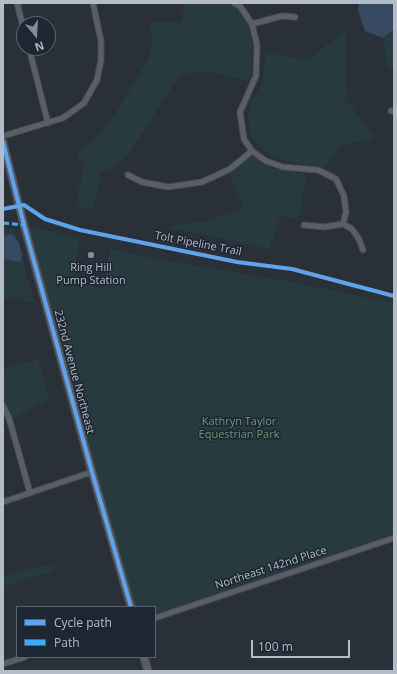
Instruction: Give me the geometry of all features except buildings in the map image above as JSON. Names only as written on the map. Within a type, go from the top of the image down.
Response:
[{"type":"street","points":[[17,3],[20,16]]},
{"type":"street","points":[[3,136],[63,118],[84,103],[97,80],[102,60],[101,41],[93,3]]},
{"type":"street","points":[[234,3],[240,6],[252,24],[257,45],[256,76],[240,112],[244,139],[252,151],[266,161],[283,167],[318,170],[336,179],[344,196],[346,212],[343,224]]},
{"type":"street","points":[[252,24],[282,16],[295,17]]},
{"type":"street","points":[[31,56],[48,123]]},
{"type":"street","name":"232nd Avenue Northeast","points":[[3,142],[26,232],[92,472],[131,606]]},
{"type":"street","points":[[128,175],[142,182],[168,187],[202,182],[230,168],[252,151]]},
{"type":"street","points":[[304,225],[324,227],[343,224],[352,229],[359,239],[362,250]]},
{"type":"street","points":[[3,406],[9,418],[30,493]]},
{"type":"street","points":[[3,502],[92,472]]},
{"type":"street","name":"Northeast 142nd Place","points":[[156,618],[394,538]]},
{"type":"street","points":[[3,664],[22,658]]},
{"type":"street","points":[[144,658],[148,671]]},
{"type":"green space","points":[[184,3],[229,3],[239,9],[249,27],[252,41],[252,72],[248,81],[208,72],[193,73],[178,78],[128,155],[114,167],[102,172],[92,209],[75,206],[85,162],[77,159],[77,154],[99,134],[114,116],[150,56],[152,45],[150,21],[182,23]]},
{"type":"green space","points":[[394,29],[394,67],[387,66],[383,38]]},
{"type":"green space","points":[[345,30],[347,101],[376,139],[341,145],[326,167],[297,163],[276,158],[262,148],[252,138],[249,128],[248,113],[252,101],[262,84],[266,53],[309,60]]},
{"type":"green space","points":[[250,157],[253,157],[271,168],[306,174],[299,220],[281,216],[269,249],[167,227],[212,220],[244,206],[229,175]]},
{"type":"green space","name":"Kathryn Taylor Equestrian Park","points":[[24,225],[80,238],[72,283],[103,288],[110,248],[147,257],[287,281],[394,303],[394,538],[156,618],[156,606],[131,606]]},
{"type":"green space","points":[[3,228],[14,229],[35,304],[14,298],[3,302]]},
{"type":"green space","points":[[38,359],[49,398],[14,419],[3,401],[3,371],[7,368]]},
{"type":"green space","points":[[54,565],[54,571],[3,587],[3,577],[20,570]]},
{"type":"water","points":[[359,3],[394,3],[394,29],[383,38],[365,31],[358,10]]},
{"type":"water","points":[[9,234],[13,235],[19,243],[22,254],[21,262],[3,259],[3,237]]},
{"type":"marked path","points":[[3,223],[24,225]]},
{"type":"cycle path","points":[[3,142],[24,225],[131,606]]},
{"type":"cycle path","name":"Tolt Pipeline Trail","points":[[3,209],[24,205],[45,219],[80,230],[237,262],[292,269],[394,296]]},
{"type":"place","name":"Ring Hill Pump Station","points":[[91,255]]}]
